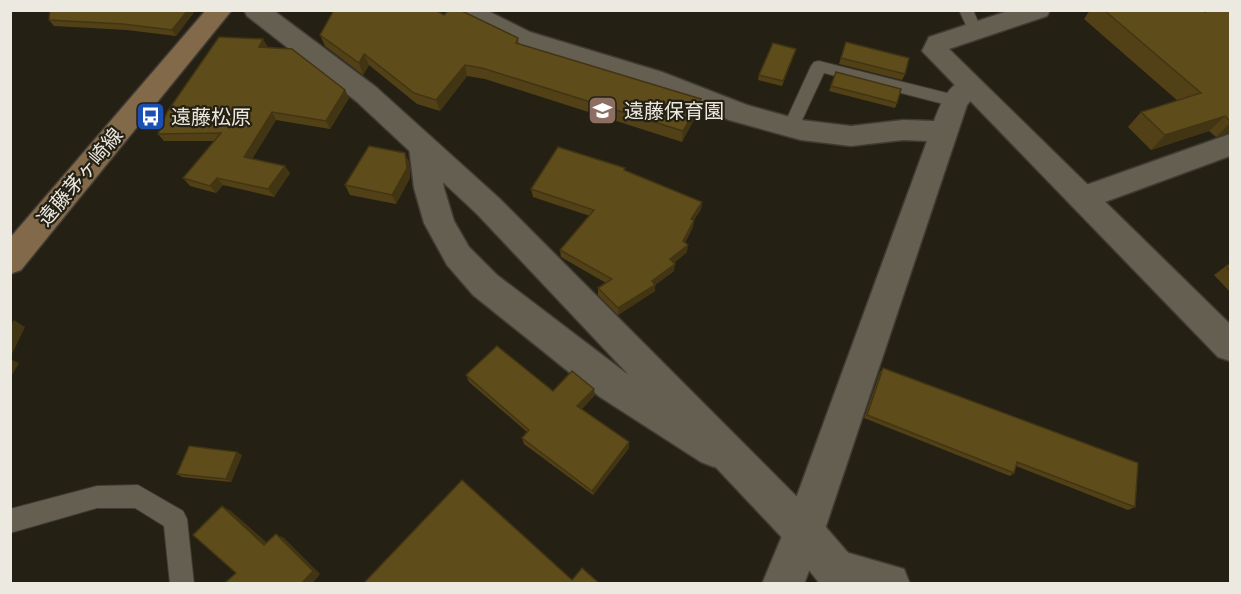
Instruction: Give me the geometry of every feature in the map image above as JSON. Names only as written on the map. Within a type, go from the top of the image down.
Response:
[{"type":"main road","name":"遠藤茅ヶ崎線","points":[[10,261],[220,10]]},
{"type":"street","points":[[256,10],[366,94],[488,206],[804,532],[841,576],[889,584]]},
{"type":"street","points":[[465,10],[521,38],[653,78],[739,113],[791,127],[851,136],[903,130],[957,107]]},
{"type":"street","points":[[1038,10],[970,21],[938,43],[935,51],[957,107],[1083,198],[1230,346]]},
{"type":"street","points":[[783,584],[804,532],[957,107]]},
{"type":"street","points":[[1083,198],[1230,145]]},
{"type":"street","points":[[423,147],[429,188],[439,223],[458,256],[485,285],[613,385],[738,464]]},
{"type":"lane","points":[[791,127],[819,66],[957,107]]},
{"type":"lane","points":[[10,521],[97,497],[138,496],[175,519],[182,584]]},
{"type":"building","points":[[50,10],[188,10],[172,30],[123,24],[49,20]]},
{"type":"building","points":[[334,10],[435,10],[444,15],[449,10],[460,10],[518,38],[516,43],[701,99],[683,131],[482,68],[465,65],[436,100],[414,93],[364,54],[359,63],[320,35]]},
{"type":"building","points":[[1104,10],[1202,10],[1205,12],[1230,10],[1230,121],[1225,116],[1165,135],[1141,112],[1201,93]]},
{"type":"building","points":[[219,37],[263,39],[259,47],[292,49],[345,90],[326,121],[272,112],[244,157],[285,166],[268,189],[217,178],[210,186],[183,178],[221,133],[158,134],[167,112]]},
{"type":"building","points":[[846,42],[909,58],[905,74],[841,58]]},
{"type":"building","points":[[773,43],[796,49],[783,81],[759,75]]},
{"type":"building","points":[[836,72],[901,89],[897,103],[831,86]]},
{"type":"building","points":[[369,146],[405,153],[407,168],[392,195],[345,185]]},
{"type":"building","points":[[558,147],[625,168],[624,170],[702,202],[691,219],[694,220],[683,241],[688,245],[670,259],[675,264],[652,281],[655,285],[618,308],[598,288],[612,279],[560,250],[594,210],[531,189]]},
{"type":"building","points":[[497,346],[553,391],[572,371],[594,389],[577,406],[629,442],[592,491],[522,438],[529,430],[466,375]]},
{"type":"building","points":[[883,368],[1138,463],[1135,507],[1017,462],[1014,473],[867,415]]},
{"type":"building","points":[[189,446],[237,452],[226,479],[177,474]]},
{"type":"building","points":[[462,480],[572,580],[582,568],[600,584],[363,584]]},
{"type":"building","points":[[222,506],[264,545],[276,534],[313,571],[301,584],[227,584],[226,582],[236,573],[193,535]]},
{"type":"place","name":"遠藤保育園","points":[[603,111]]},
{"type":"place","name":"遠藤松原","points":[[150,117]]}]
